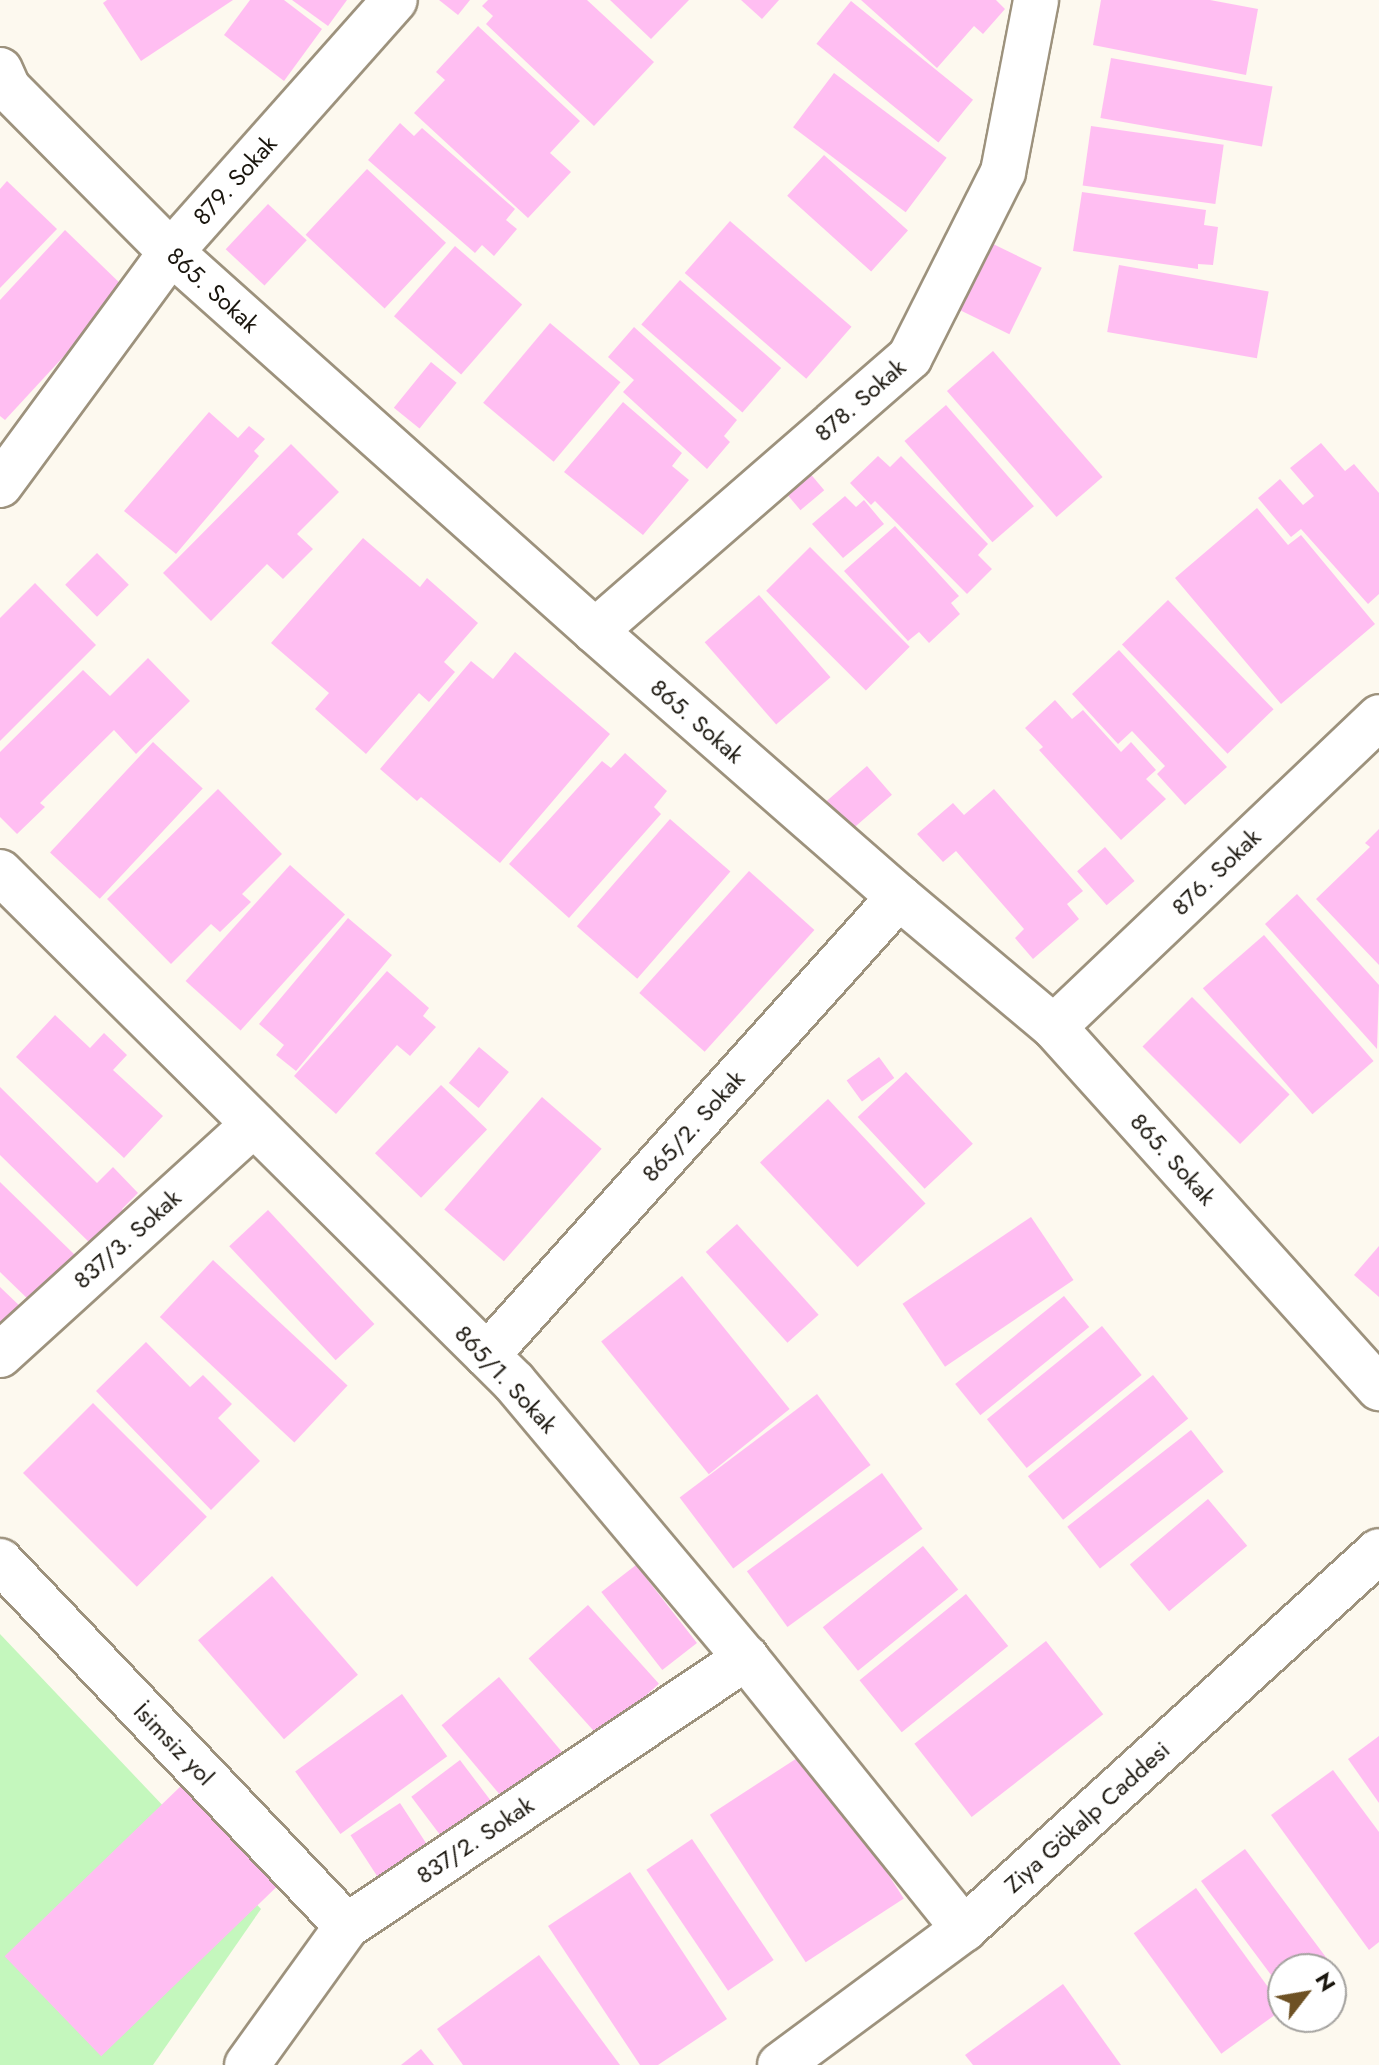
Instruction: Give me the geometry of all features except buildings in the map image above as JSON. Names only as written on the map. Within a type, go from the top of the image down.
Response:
[{"type":"street","name":"879. Sokak","points":[[0,485],[171,252],[395,0]]},
{"type":"street","name":"878. Sokak","points":[[595,631],[910,357],[1003,172],[1036,0]]},
{"type":"street","name":"865. Sokak","points":[[0,70],[8,88],[171,252],[595,631],[899,897],[1054,1027],[1379,1388]]},
{"type":"street","name":"876. Sokak","points":[[1054,1027],[1379,717]]},
{"type":"street","name":"865/1. Sokak","points":[[0,872],[514,1382],[746,1658],[964,1929]]},
{"type":"street","name":"865/2. Sokak","points":[[487,1355],[899,897]]},
{"type":"street","name":"837/3. Sokak","points":[[0,1355],[254,1124]]},
{"type":"street","name":"Ziya Gökalp Caddesi","points":[[780,2065],[964,1929],[1379,1551]]},
{"type":"street","name":"İsimsiz yol","points":[[0,1561],[347,1926]]},
{"type":"street","name":"837/2. Sokak","points":[[247,2065],[347,1926],[746,1658]]},
{"type":"green space","points":[[0,1634],[261,1909],[153,2065],[0,2065]]}]
